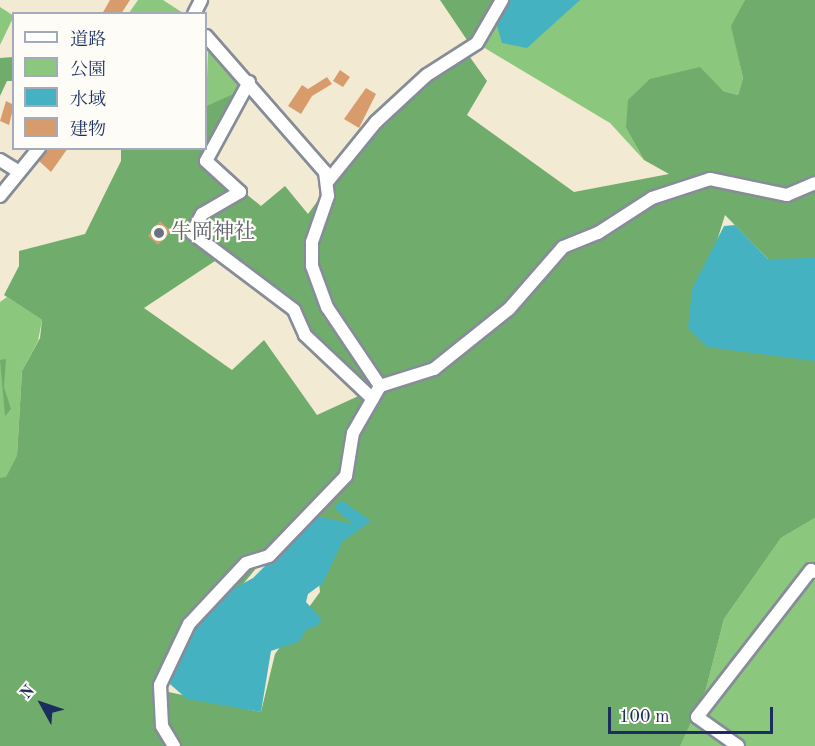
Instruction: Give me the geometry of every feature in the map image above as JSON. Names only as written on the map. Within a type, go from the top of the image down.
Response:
[{"type":"street","points":[[380,386],[327,307],[312,266],[312,242],[328,180],[376,122],[427,75],[477,43],[502,0]]},
{"type":"street","points":[[207,37],[249,82],[328,180]]},
{"type":"street","points":[[249,82],[206,161],[240,192],[202,214],[192,233],[294,310],[304,334],[373,399]]},
{"type":"street","points":[[0,196],[37,150]]},
{"type":"street","points":[[0,160],[19,172]]},
{"type":"street","points":[[174,746],[162,726],[160,685],[189,624],[246,563],[269,556],[346,476],[353,433],[380,386],[434,369],[508,309],[563,247],[598,233],[651,198],[710,179],[788,195],[815,183]]},
{"type":"street","points":[[738,746],[697,717],[811,570],[815,572]]},
{"type":"green space","points":[[138,0],[163,0],[181,12],[130,12]]},
{"type":"green space","points":[[440,0],[502,0],[471,46]]},
{"type":"green space","points":[[503,0],[745,0],[733,32],[743,78],[738,95],[723,91],[626,128],[644,160],[610,123],[483,47]]},
{"type":"green space","points":[[745,0],[815,0],[815,268],[768,259],[725,215],[712,257],[815,354],[815,518],[781,538],[724,619],[706,689],[680,746],[174,746],[163,713],[164,691],[261,712],[275,654],[320,592],[318,574],[263,560],[157,687],[170,746],[0,746],[0,478],[6,477],[17,455],[22,371],[40,338],[42,320],[4,295],[19,266],[19,251],[85,234],[121,161],[121,150],[207,150],[207,106],[245,89],[206,161],[261,206],[285,186],[308,214],[356,149],[427,75],[467,53],[487,81],[467,115],[574,192],[669,174],[644,160],[626,128],[628,100],[650,79],[700,67],[723,91],[738,95],[743,78],[731,26]],"holes":[[[218,259],[289,306],[305,335],[365,393],[317,415],[264,340],[232,370],[144,308]]]},
{"type":"green space","points":[[0,7],[12,15],[12,20],[0,45]]},
{"type":"green space","points":[[208,50],[241,81],[235,94],[207,106]]},
{"type":"green space","points":[[12,57],[12,81],[7,81],[0,96],[0,58]]},
{"type":"green space","points":[[7,297],[42,320],[38,341],[22,371],[17,455],[6,478],[0,478],[0,302]]},
{"type":"green space","points":[[6,359],[4,387],[11,409],[5,416],[0,360]]},
{"type":"green space","points":[[815,518],[815,746],[669,746],[706,689],[724,619],[781,538]]},
{"type":"water","points":[[509,0],[580,0],[527,48],[502,43],[496,22]]},
{"type":"water","points":[[735,225],[768,259],[815,258],[815,361],[707,347],[688,328],[692,289],[724,226]]},
{"type":"water","points":[[341,500],[371,521],[342,542],[323,583],[308,594],[306,602],[321,618],[320,624],[306,630],[300,641],[271,651],[261,712],[187,699],[163,678],[181,641],[217,598],[253,578],[315,516],[353,524],[334,508]]},
{"type":"building","points":[[110,0],[130,0],[122,12],[103,12]]},
{"type":"building","points":[[340,70],[350,77],[343,87],[333,81]]},
{"type":"building","points":[[327,77],[332,84],[312,96],[301,114],[288,106],[302,85],[308,89]]},
{"type":"building","points":[[366,88],[376,94],[359,128],[344,119]]},
{"type":"building","points":[[6,101],[12,104],[9,125],[0,121]]},
{"type":"building","points":[[47,150],[67,150],[51,172],[39,161]]},
{"type":"building","name":"牛岡神社","points":[[160,221],[171,231],[158,245],[148,236]]},
{"type":"place","name":"牛岡神社","points":[[159,233]]}]
